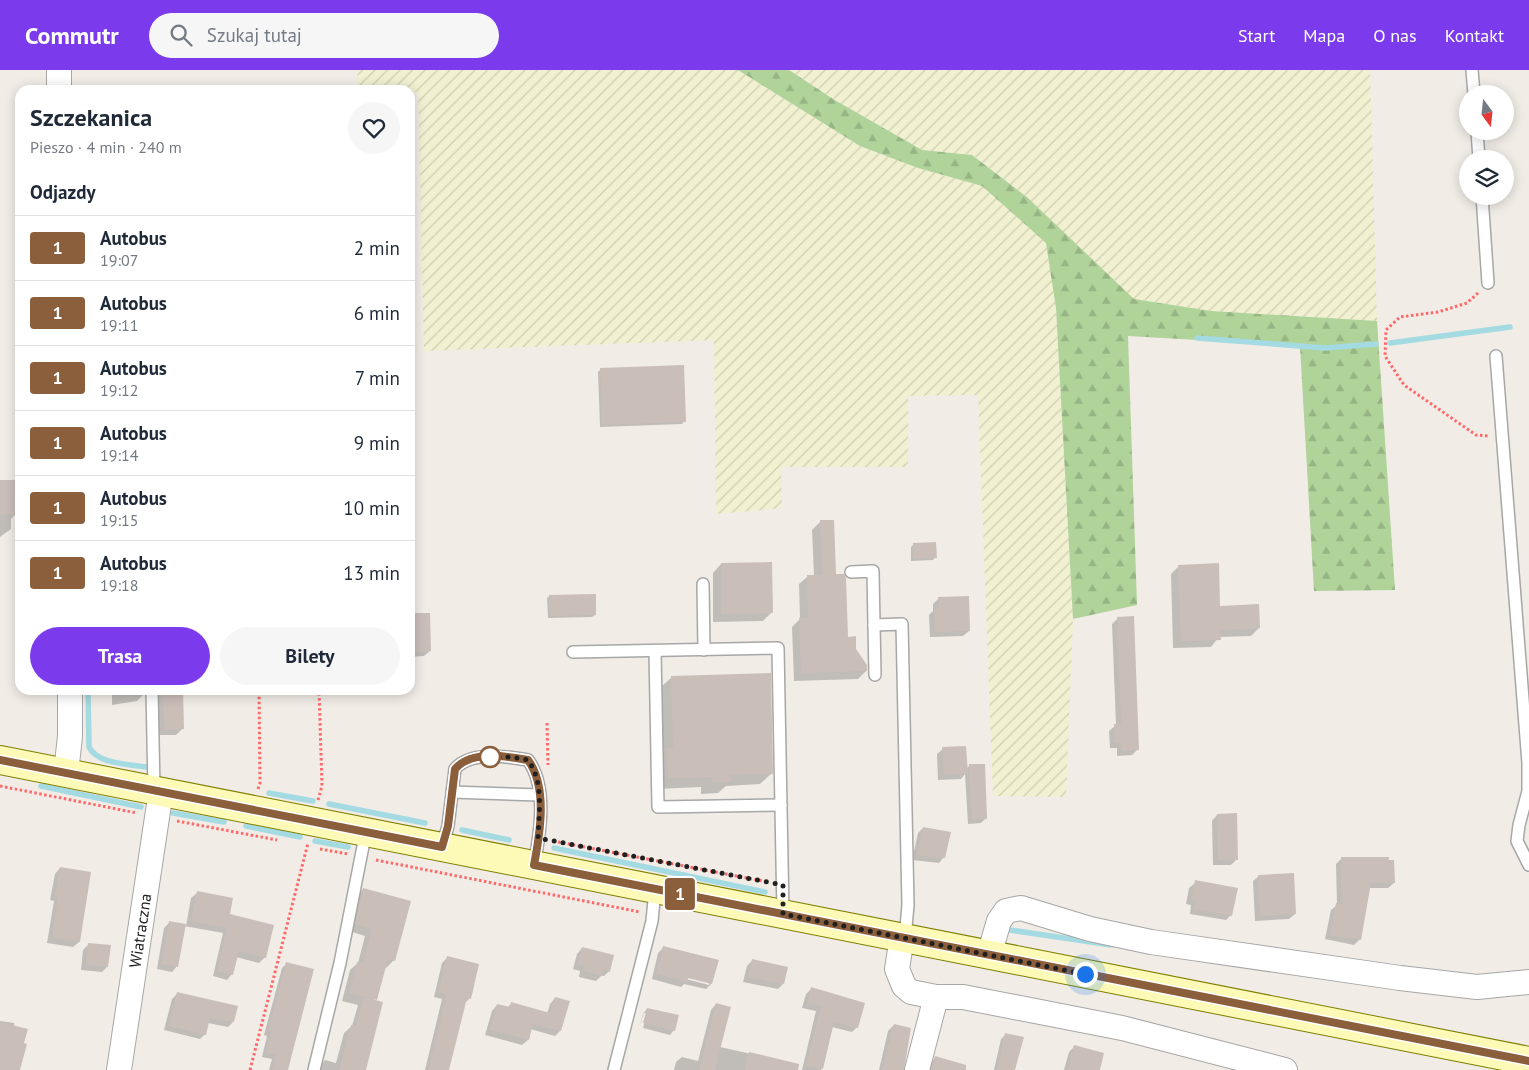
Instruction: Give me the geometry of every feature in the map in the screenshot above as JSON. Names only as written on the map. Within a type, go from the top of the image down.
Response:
[{"type":"main road","points":[[0,760],[1529,1061]]},
{"type":"street","points":[[59,70],[60,85]]},
{"type":"street","points":[[66,773],[70,736],[70,695]]},
{"type":"street","name":"Wiatraczna","points":[[119,1070],[158,790]]},
{"type":"street","points":[[989,955],[999,921],[1006,911],[1021,908],[1090,929],[1151,942],[1244,956],[1477,987],[1529,982]]},
{"type":"street","points":[[903,937],[897,961],[899,978],[911,992],[936,997],[963,997],[1122,1028],[1285,1070]]},
{"type":"street","points":[[917,1070],[936,997]]},
{"type":"lane","points":[[1472,70],[1473,85]]},
{"type":"lane","points":[[1483,205],[1488,283]]},
{"type":"lane","points":[[1496,356],[1504,437],[1528,763],[1528,791],[1519,824],[1517,841],[1529,865]]},
{"type":"lane","points":[[852,572],[873,571],[875,675]]},
{"type":"lane","points":[[703,584],[704,650]]},
{"type":"lane","points":[[874,625],[902,624],[908,905],[903,937]]},
{"type":"lane","points":[[573,652],[778,648],[783,914]]},
{"type":"lane","points":[[655,651],[658,807],[781,805]]},
{"type":"lane","points":[[152,695],[158,790]]},
{"type":"lane","points":[[442,847],[448,826],[455,769],[460,763],[473,758],[512,757],[528,760],[535,769],[539,795],[538,838],[534,865]]},
{"type":"lane","points":[[452,792],[539,795]]},
{"type":"lane","points":[[314,1070],[340,963],[366,831]]},
{"type":"lane","points":[[614,1070],[652,921],[655,890]]},
{"type":"path","points":[[1488,283],[1467,303],[1438,312],[1400,317],[1386,330],[1385,356],[1404,385],[1476,435],[1504,437]]},
{"type":"path","points":[[252,809],[260,783],[259,695]]},
{"type":"path","points":[[250,1070],[322,786],[319,695]]},
{"type":"path","points":[[538,838],[783,885]]},
{"type":"green space","points":[[357,70],[738,70],[860,146],[918,168],[982,186],[1046,243],[1056,308],[1073,619],[1066,797],[993,796],[978,395],[908,396],[908,467],[781,467],[782,508],[716,514],[714,340],[424,351],[418,92],[415,92],[415,85],[358,85]]},
{"type":"green space","points":[[738,70],[789,70],[833,99],[922,150],[972,155],[1028,198],[1134,299],[1211,311],[1377,321],[1395,590],[1314,591],[1300,346],[1128,336],[1137,605],[1073,619],[1056,308],[1046,243],[982,186],[918,168],[860,146]]},
{"type":"green space","points":[[789,70],[1370,70],[1377,321],[1211,311],[1134,299],[1028,198],[973,155],[922,150],[833,99]]},
{"type":"building","points":[[684,365],[686,422],[602,425],[600,368]]},
{"type":"building","points":[[0,480],[15,480],[15,514],[0,515]]},
{"type":"building","points":[[820,520],[834,520],[836,574],[844,574],[846,578],[848,637],[856,636],[856,649],[867,665],[867,671],[801,673],[799,618],[808,618],[807,575],[822,575]]},
{"type":"building","points":[[936,542],[937,558],[913,559],[913,543]]},
{"type":"building","points":[[772,562],[773,613],[721,614],[721,563]]},
{"type":"building","points":[[1219,563],[1220,606],[1259,604],[1260,628],[1220,630],[1221,640],[1181,641],[1178,565]]},
{"type":"building","points":[[596,594],[596,615],[550,616],[549,595]]},
{"type":"building","points":[[969,596],[970,631],[935,632],[934,609],[939,608],[938,597]]},
{"type":"building","points":[[415,613],[430,613],[431,651],[415,652]]},
{"type":"building","points":[[1134,616],[1139,750],[1122,751],[1122,743],[1115,743],[1114,724],[1121,724],[1117,617]]},
{"type":"building","points":[[771,673],[773,774],[730,775],[731,782],[712,783],[712,777],[668,778],[667,748],[673,748],[671,676]]},
{"type":"building","points":[[162,695],[183,695],[184,729],[165,730]]},
{"type":"building","points":[[966,746],[968,774],[944,775],[942,747]]},
{"type":"building","points":[[969,764],[985,764],[987,819],[972,820]]},
{"type":"building","points":[[1237,813],[1238,860],[1218,860],[1217,814]]},
{"type":"building","points":[[923,827],[951,832],[945,858],[917,855]]},
{"type":"building","points":[[1341,857],[1389,857],[1389,860],[1394,860],[1395,883],[1371,883],[1361,940],[1330,935],[1336,903],[1342,904]]},
{"type":"building","points":[[60,867],[91,872],[80,942],[52,938],[58,896],[55,895]]},
{"type":"building","points":[[1294,873],[1296,914],[1260,916],[1258,875]]},
{"type":"building","points":[[1195,880],[1238,888],[1232,916],[1194,909],[1196,900],[1191,899]]},
{"type":"building","points":[[363,888],[411,901],[395,961],[388,959],[377,1000],[349,993],[357,962],[363,963],[372,929],[355,924]]},
{"type":"building","points":[[197,891],[233,898],[230,914],[274,925],[266,958],[239,951],[233,975],[217,971],[227,928],[191,921]]},
{"type":"building","points":[[169,921],[186,924],[178,967],[161,964]]},
{"type":"building","points":[[88,943],[111,945],[108,967],[86,964]]},
{"type":"building","points":[[663,946],[719,960],[712,984],[688,978],[688,982],[656,974]]},
{"type":"building","points":[[582,947],[614,955],[610,972],[604,970],[603,976],[584,971],[585,966],[578,964]]},
{"type":"building","points":[[447,956],[479,964],[471,999],[467,998],[449,1070],[428,1070],[445,1001],[446,994],[438,992]]},
{"type":"building","points":[[752,959],[788,967],[784,984],[748,977]]},
{"type":"building","points":[[286,962],[314,969],[288,1070],[272,1070],[276,1055],[266,1053],[271,1032],[268,1031]]},
{"type":"building","points":[[811,987],[865,1003],[858,1028],[834,1022],[823,1069],[806,1066],[821,1006],[807,1003]]},
{"type":"building","points":[[177,992],[238,1006],[234,1022],[210,1018],[206,1035],[169,1026]]},
{"type":"building","points":[[364,997],[383,1002],[366,1070],[339,1070],[351,1025],[356,1026]]},
{"type":"building","points":[[555,997],[570,1001],[561,1031],[533,1024],[529,1040],[490,1030],[497,1004],[510,1007],[511,1002],[550,1013]]},
{"type":"building","points":[[716,1003],[731,1007],[715,1070],[699,1070]]},
{"type":"building","points":[[647,1008],[679,1015],[675,1031],[643,1023]]},
{"type":"building","points":[[0,1022],[28,1029],[24,1043],[27,1044],[20,1070],[0,1070]]},
{"type":"building","points":[[894,1024],[911,1028],[904,1070],[882,1070]]},
{"type":"building","points":[[1005,1033],[1024,1037],[1015,1070],[997,1070]]},
{"type":"building","points":[[1074,1045],[1104,1053],[1100,1070],[1068,1070]]},
{"type":"building","points":[[749,1052],[799,1064],[798,1070],[745,1070]]},
{"type":"building","points":[[935,1056],[966,1065],[966,1070],[931,1070]]},
{"type":"waterway","points":[[1390,343],[1510,327]]},
{"type":"waterway","points":[[1197,338],[1325,348],[1376,344]]},
{"type":"waterway","points":[[88,695],[89,747],[93,753],[106,760],[146,767]]},
{"type":"waterway","points":[[41,786],[141,807]]},
{"type":"waterway","points":[[269,793],[313,801]]},
{"type":"waterway","points":[[329,804],[425,823]]},
{"type":"waterway","points":[[173,813],[224,822]]},
{"type":"waterway","points":[[246,826],[300,837]]},
{"type":"waterway","points":[[462,830],[509,840]]},
{"type":"waterway","points":[[315,841],[348,847]]},
{"type":"waterway","points":[[554,848],[765,892]]},
{"type":"waterway","points":[[1010,930],[1111,945]]},
{"type":"bus line","name":"1","points":[[0,760],[442,847],[448,826],[453,778],[455,769],[460,763],[473,758],[512,757],[528,760],[535,769],[540,811],[538,845],[534,865],[1529,1061]]},
{"type":"route","points":[[490,757],[512,757],[528,760],[535,769],[540,811],[538,838],[783,885],[783,914],[1085,974]]}]
